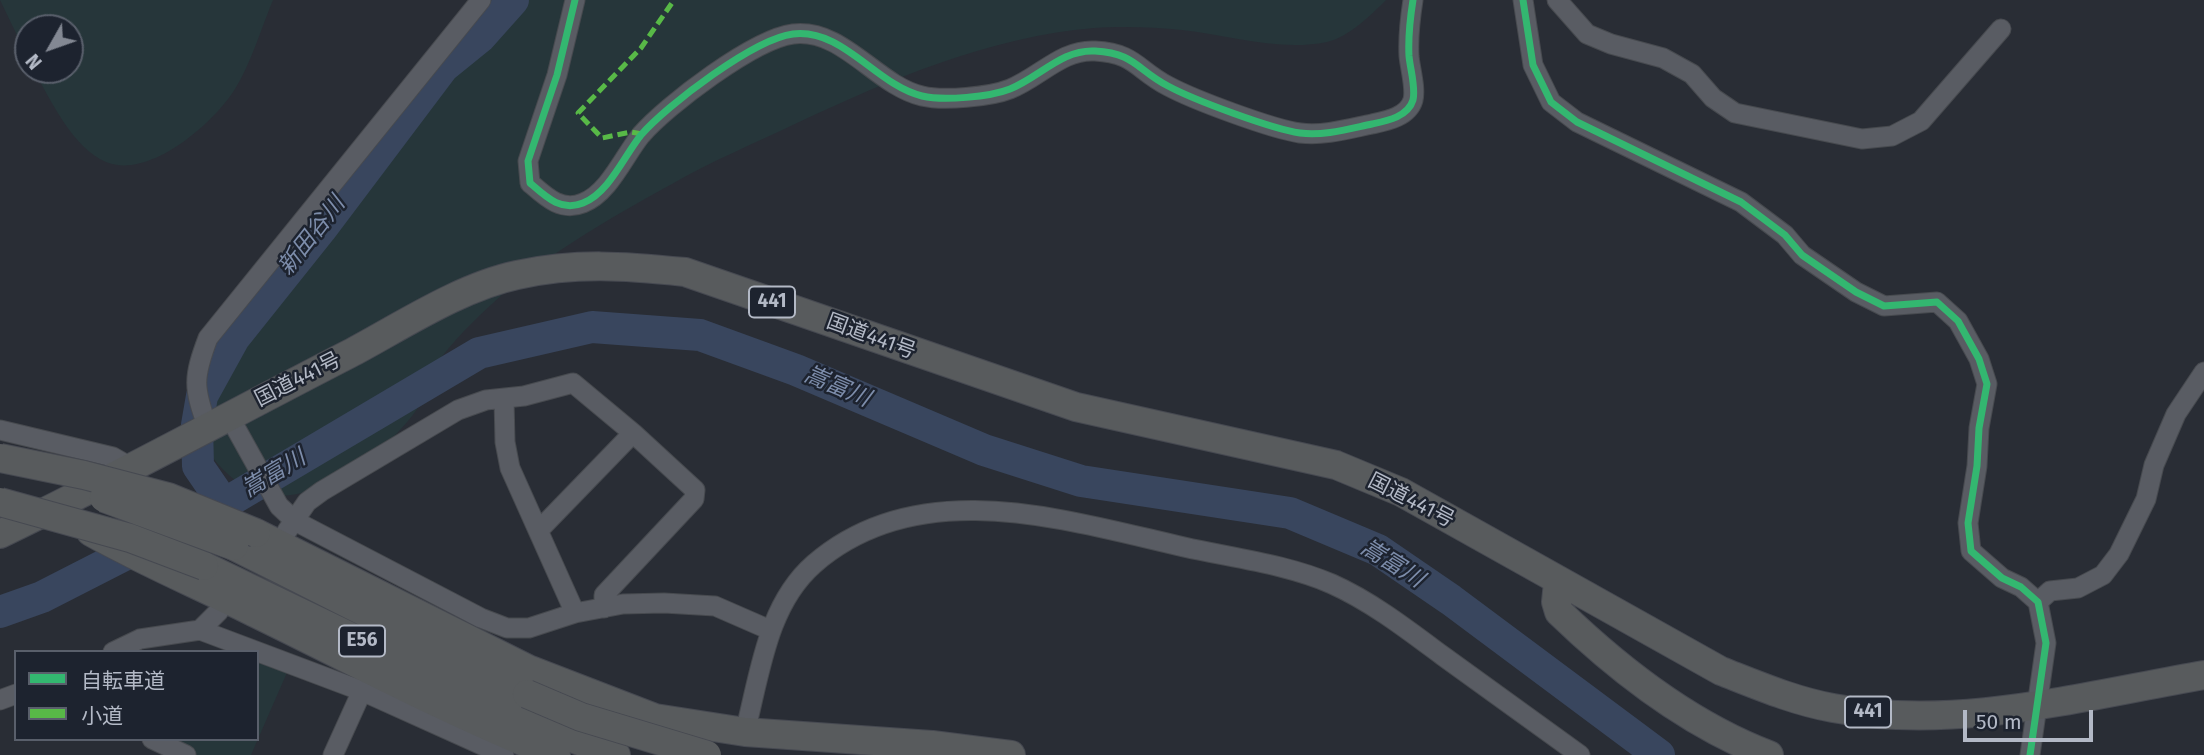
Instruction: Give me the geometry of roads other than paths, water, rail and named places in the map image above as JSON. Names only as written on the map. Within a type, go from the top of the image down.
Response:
[{"type":"highway","name":"国道441号","points":[[0,534],[226,428],[446,302],[513,276],[573,265],[685,272],[1076,407],[1336,465],[1401,492],[1721,671],[1777,693],[1833,708],[1898,715],[1978,714],[2204,675]]},
{"type":"highway","points":[[0,458],[84,475],[169,497],[528,669],[655,718],[743,743]]},
{"type":"highway","name":"E56","points":[[0,469],[80,490],[155,514],[257,539],[524,706],[616,755]]},
{"type":"highway","name":"E56","points":[[0,502],[68,519],[524,706],[593,721],[707,755]]},
{"type":"highway","points":[[195,573],[490,729],[555,755]]},
{"type":"highway","points":[[1558,582],[1556,601],[1559,612],[1623,670],[1700,720],[1769,755]]},
{"type":"highway","points":[[682,755],[743,743],[932,745],[1011,755]]},
{"type":"street","points":[[481,0],[208,338],[197,368],[195,395],[226,428],[279,506],[295,521],[433,595],[507,628],[529,628],[575,613],[604,608],[664,603],[715,606],[770,630]]},
{"type":"street","points":[[575,0],[557,75],[528,160],[530,183],[550,201],[568,206],[585,202],[606,184],[642,134],[705,82],[750,51],[793,34],[823,38],[888,83],[923,97],[974,97],[1009,89],[1078,50],[1120,52],[1168,86],[1275,126],[1300,133],[1332,133],[1391,120],[1406,112],[1413,99],[1409,55],[1413,0]]},
{"type":"street","points":[[1523,0],[1533,65],[1551,102],[1577,122],[1741,202],[1785,235],[1802,255],[1856,292],[1884,306],[1937,302],[1958,321],[1979,359],[1987,384],[1968,523],[1971,551],[2002,578],[2021,587],[2038,602],[2046,643],[2030,755]]},
{"type":"street","points":[[1557,0],[1587,34],[1611,44],[1663,58],[1692,74],[1713,98],[1735,113],[1863,139],[1892,136],[1922,121],[2001,29]]},
{"type":"street","points":[[2038,602],[2050,590],[2078,589],[2103,575],[2119,554],[2146,499],[2154,465],[2176,414],[2204,372]]},
{"type":"street","points":[[257,539],[295,521],[307,502],[322,491],[458,410],[486,400],[504,399],[573,383],[695,490],[694,499],[604,595],[604,608]]},
{"type":"street","points":[[504,399],[505,442],[510,468],[575,613]]},
{"type":"street","points":[[0,430],[113,457],[134,469]]},
{"type":"street","points":[[539,530],[547,525],[632,433]]},
{"type":"street","points":[[743,743],[770,630],[791,593],[813,564],[850,539],[902,517],[996,509],[1084,524],[1291,571],[1332,584],[1386,614],[1580,755]]},
{"type":"street","points":[[200,630],[219,611]]},
{"type":"street","points":[[117,650],[140,639],[200,630],[253,650]]},
{"type":"street","points":[[259,652],[362,691],[504,755]]},
{"type":"street","points":[[333,755],[362,691]]},
{"type":"street","points":[[156,741],[186,755]]},
{"type":"waterway","name":"新田谷川","points":[[224,504],[198,466],[197,425],[202,396],[234,338],[321,229],[443,67],[480,37],[513,0]]},
{"type":"waterway","name":"嵩富川","points":[[0,612],[42,597],[224,504],[479,353],[592,327],[700,335],[796,370],[984,450],[1081,481],[1290,513],[1378,550],[1451,600],[1659,755]]}]
